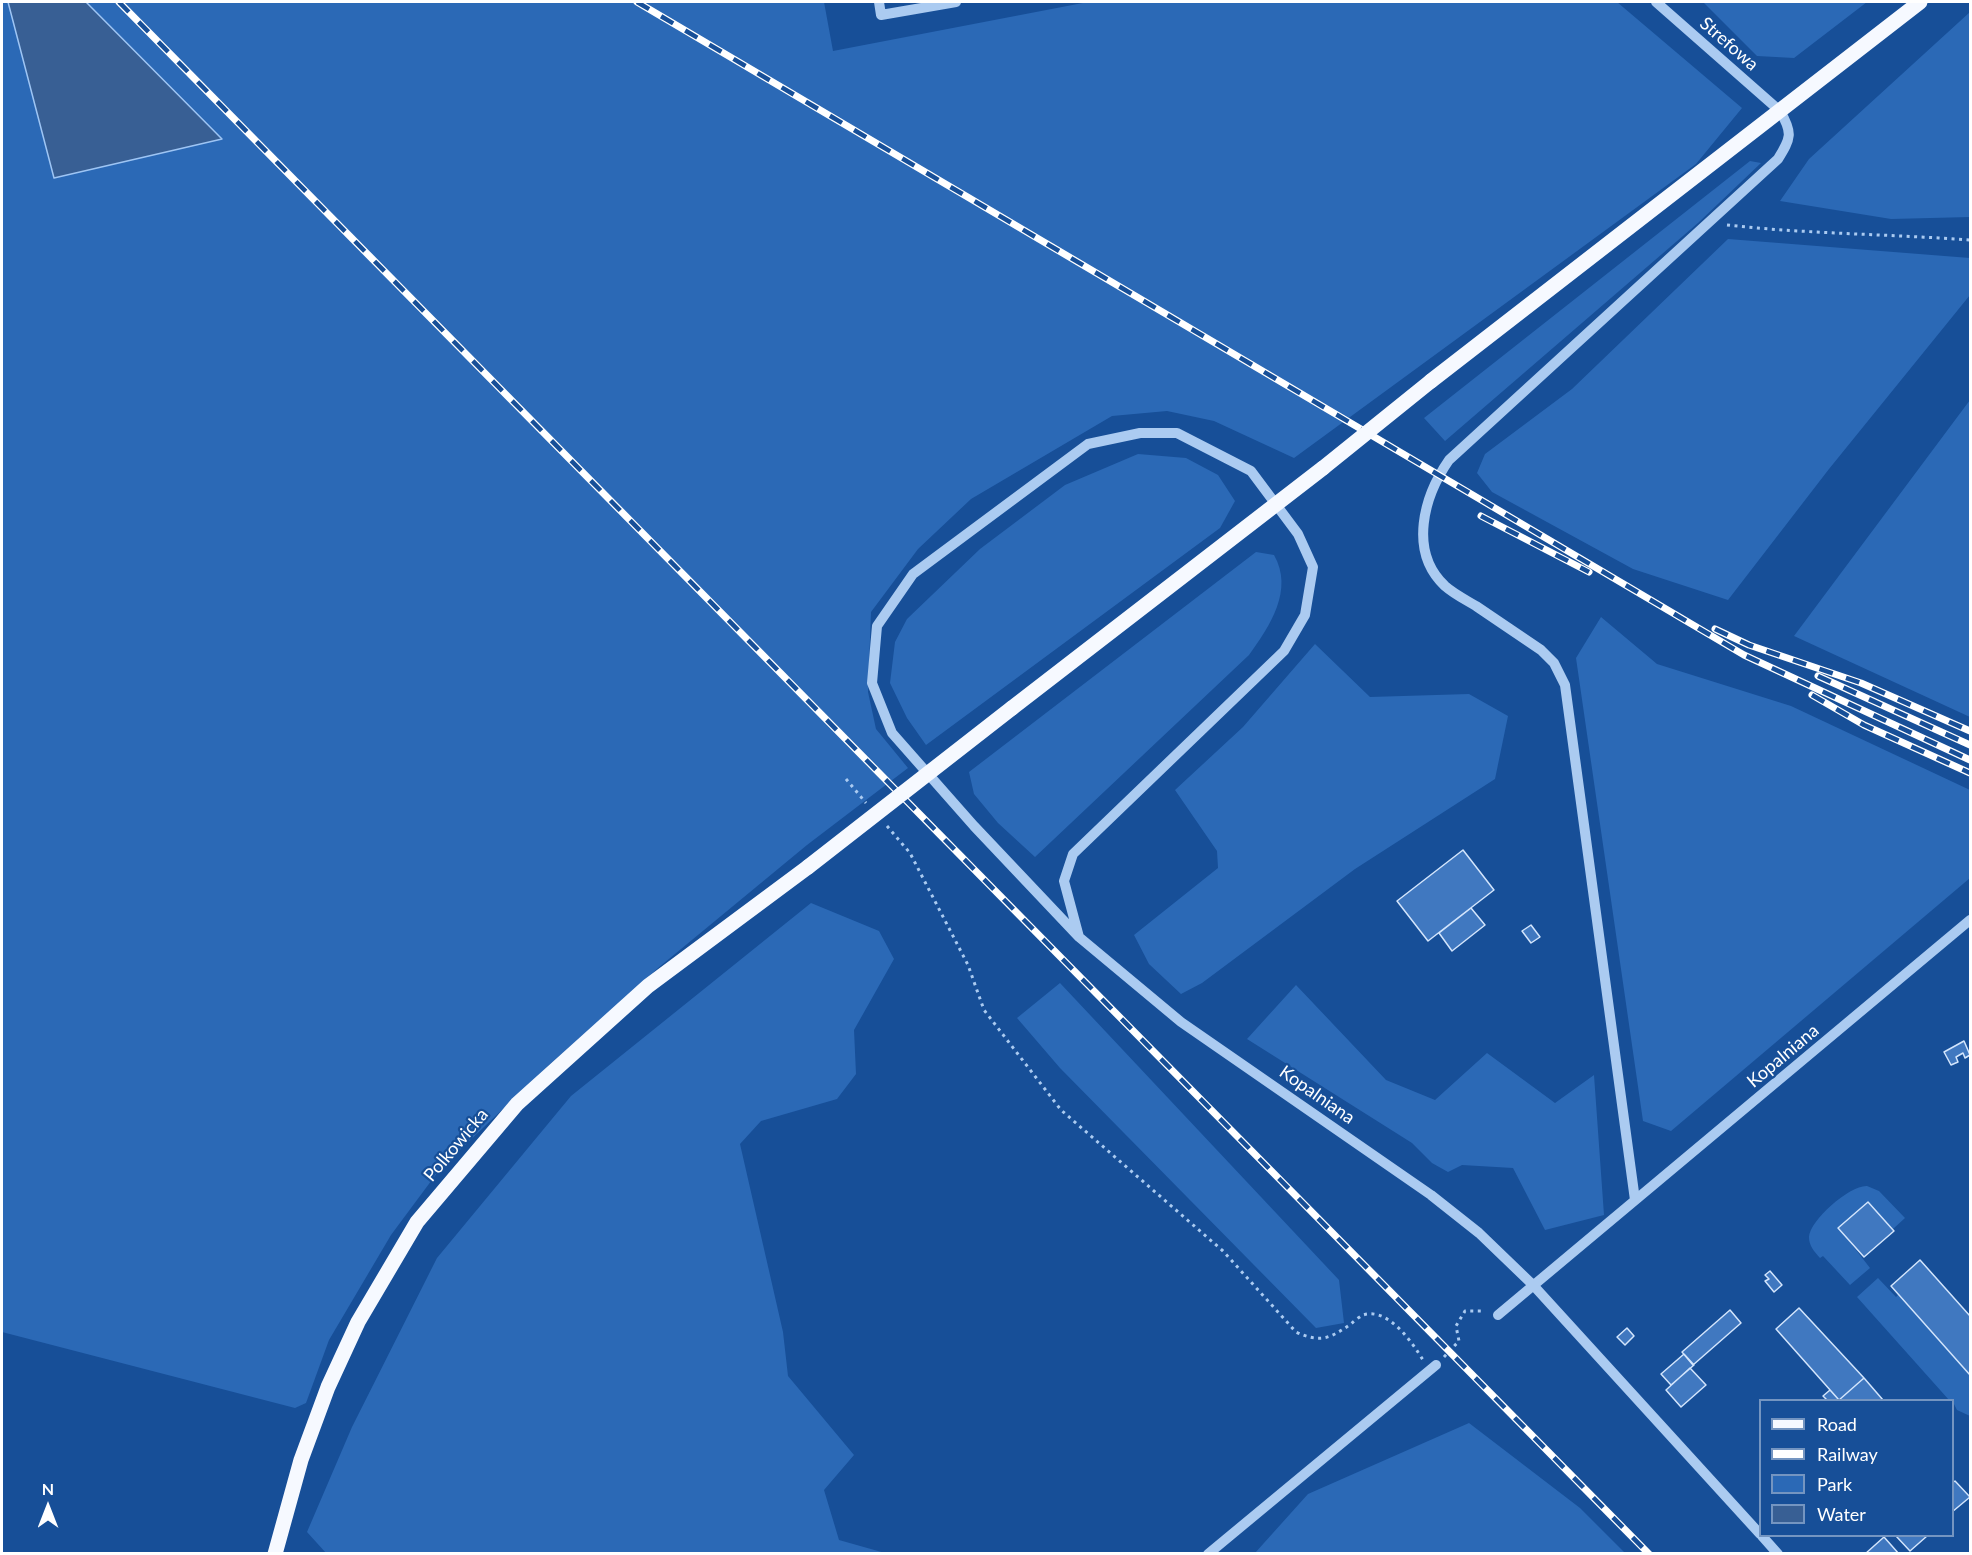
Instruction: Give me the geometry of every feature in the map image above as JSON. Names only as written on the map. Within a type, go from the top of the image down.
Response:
[{"type":"main road","name":"Polkowicka","points":[[275,1554],[301,1460],[328,1387],[358,1322],[417,1222],[517,1104],[648,986],[808,867],[1920,2]]},
{"type":"street","points":[[879,2],[881,15],[956,2]]},
{"type":"street","name":"Strefowa","points":[[1656,2],[1780,111]]},
{"type":"street","points":[[1635,1200],[1564,685],[1554,663],[1541,650],[1445,585],[1427,561],[1422,532],[1426,504],[1439,475],[1449,460],[1778,159],[1789,142],[1790,127],[1780,111]]},
{"type":"street","name":"Kopalniana","points":[[1079,938],[1064,881],[1073,854],[1284,651],[1305,615],[1313,567],[1299,534],[1251,471],[1176,433],[1140,433],[1088,444],[913,574],[877,626],[873,683],[892,733],[974,826],[1079,938],[1181,1022],[1449,1209],[1479,1233],[1533,1285],[1759,1533]]},
{"type":"street","name":"Kopalniana","points":[[1533,1285],[1971,920]]},
{"type":"street","points":[[1501,1313],[1533,1285]]},
{"type":"street","points":[[1208,1554],[1433,1367]]},
{"type":"street","name":"Kopalniana","points":[[1763,1537],[1778,1554]]},
{"type":"path","points":[[1715,217],[1726,225],[1785,231],[1892,234],[1971,240]]},
{"type":"path","points":[[846,779],[867,804]]},
{"type":"path","points":[[882,820],[910,853],[968,964],[984,1010],[1060,1110],[1223,1251],[1296,1332],[1312,1339],[1332,1337],[1363,1315],[1381,1315],[1410,1340],[1433,1367],[1459,1341],[1456,1326],[1465,1311],[1501,1313]]},
{"type":"green space","points":[[2,2],[824,2],[833,51],[1088,2],[1617,2],[1742,108],[1696,164],[1294,458],[1214,421],[1167,411],[1112,416],[971,499],[918,549],[871,612],[868,692],[876,729],[908,768],[807,845],[658,968],[549,1065],[440,1169],[391,1235],[329,1340],[306,1403],[295,1408],[2,1332]]},
{"type":"green space","points":[[1703,2],[1867,2],[1794,58],[1757,56]]},
{"type":"green space","points":[[1970,12],[1970,217],[1891,219],[1780,201],[1809,159]]},
{"type":"green space","points":[[1750,161],[1761,163],[1698,223],[1445,441],[1424,418]]},
{"type":"green space","points":[[1728,239],[1970,258],[1970,295],[1829,469],[1728,600],[1633,569],[1492,492],[1477,473],[1485,454],[1572,389]]},
{"type":"green space","points":[[1970,400],[1970,717],[1794,636]]},
{"type":"green space","points":[[1138,454],[1186,458],[1218,475],[1235,501],[1220,528],[926,745],[907,718],[890,683],[895,642],[907,619],[980,549],[1065,485]]},
{"type":"green space","points":[[1256,552],[1274,555],[1280,568],[1281,581],[1277,607],[1265,632],[1249,655],[1035,857],[998,823],[974,794],[969,772]]},
{"type":"green space","points":[[1601,617],[1657,664],[1791,706],[1970,790],[1970,878],[1671,1131],[1643,1121],[1576,658]]},
{"type":"green space","points":[[1315,644],[1370,697],[1469,694],[1508,716],[1495,779],[1355,869],[1202,983],[1181,994],[1149,964],[1134,935],[1218,868],[1217,851],[1175,790],[1243,727]]},
{"type":"green space","points":[[811,903],[879,931],[894,959],[854,1030],[856,1074],[837,1099],[761,1121],[740,1144],[783,1332],[788,1376],[854,1455],[824,1490],[839,1540],[885,1553],[326,1553],[307,1532],[352,1427],[437,1258],[571,1096]]},
{"type":"green space","points":[[1060,983],[1339,1280],[1344,1323],[1316,1328],[1060,1068],[1017,1018]]},
{"type":"green space","points":[[1296,985],[1386,1080],[1435,1100],[1487,1053],[1555,1103],[1594,1075],[1604,1215],[1545,1230],[1513,1168],[1462,1165],[1448,1172],[1432,1163],[1412,1143],[1247,1039]]},
{"type":"green space","points":[[1867,1186],[1879,1191],[1905,1218],[1893,1229],[1868,1202],[1839,1228],[1870,1268],[1850,1285],[1823,1256],[1820,1258],[1811,1246],[1809,1237],[1823,1213],[1841,1197],[1860,1187]]},
{"type":"green space","points":[[1878,1278],[1896,1297],[1898,1295],[1970,1375],[1970,1416],[1957,1410],[1954,1399],[1948,1399],[1857,1297]]},
{"type":"green space","points":[[1469,1423],[1580,1508],[1625,1553],[1255,1553],[1308,1494]]},
{"type":"water","points":[[8,2],[86,2],[222,139],[54,178]]},
{"type":"building","points":[[1463,850],[1494,890],[1428,941],[1397,901]]},
{"type":"building","points":[[1471,908],[1485,925],[1452,951],[1439,933]]},
{"type":"building","points":[[1531,925],[1540,937],[1531,943],[1522,931]]},
{"type":"building","points":[[1964,1041],[1970,1055],[1965,1058],[1963,1053],[1956,1057],[1958,1062],[1951,1065],[1944,1052]]},
{"type":"building","points":[[1868,1202],[1894,1231],[1864,1257],[1838,1228]]},
{"type":"building","points":[[1920,1260],[1970,1316],[1970,1375],[1891,1286]]},
{"type":"building","points":[[1770,1271],[1782,1285],[1774,1292],[1765,1281],[1769,1279],[1765,1275]]},
{"type":"building","points":[[1799,1308],[1864,1378],[1838,1399],[1776,1329]]},
{"type":"building","points":[[1730,1310],[1741,1323],[1693,1365],[1682,1352]]},
{"type":"building","points":[[1627,1328],[1634,1336],[1625,1345],[1617,1337]]},
{"type":"building","points":[[1684,1354],[1694,1365],[1671,1385],[1661,1374]]},
{"type":"building","points":[[1690,1368],[1706,1385],[1681,1407],[1666,1390]]},
{"type":"building","points":[[1864,1378],[1882,1399],[1840,1399]]},
{"type":"building","points":[[1830,1390],[1838,1399],[1826,1399],[1823,1396]]},
{"type":"building","points":[[1954,1482],[1970,1497],[1954,1510]]},
{"type":"building","points":[[1884,1537],[1899,1554],[1865,1554]]},
{"type":"building","points":[[1897,1537],[1926,1537],[1910,1551]]},
{"type":"railway","points":[[119,2],[1649,1554]]},
{"type":"railway","points":[[637,2],[1744,655],[1970,760]]},
{"type":"railway","points":[[1481,516],[1589,572]]},
{"type":"railway","points":[[1715,629],[1749,645],[1861,683],[1970,731]]},
{"type":"railway","points":[[1818,676],[1970,745]]},
{"type":"railway","points":[[1812,695],[1864,725],[1970,773]]}]
